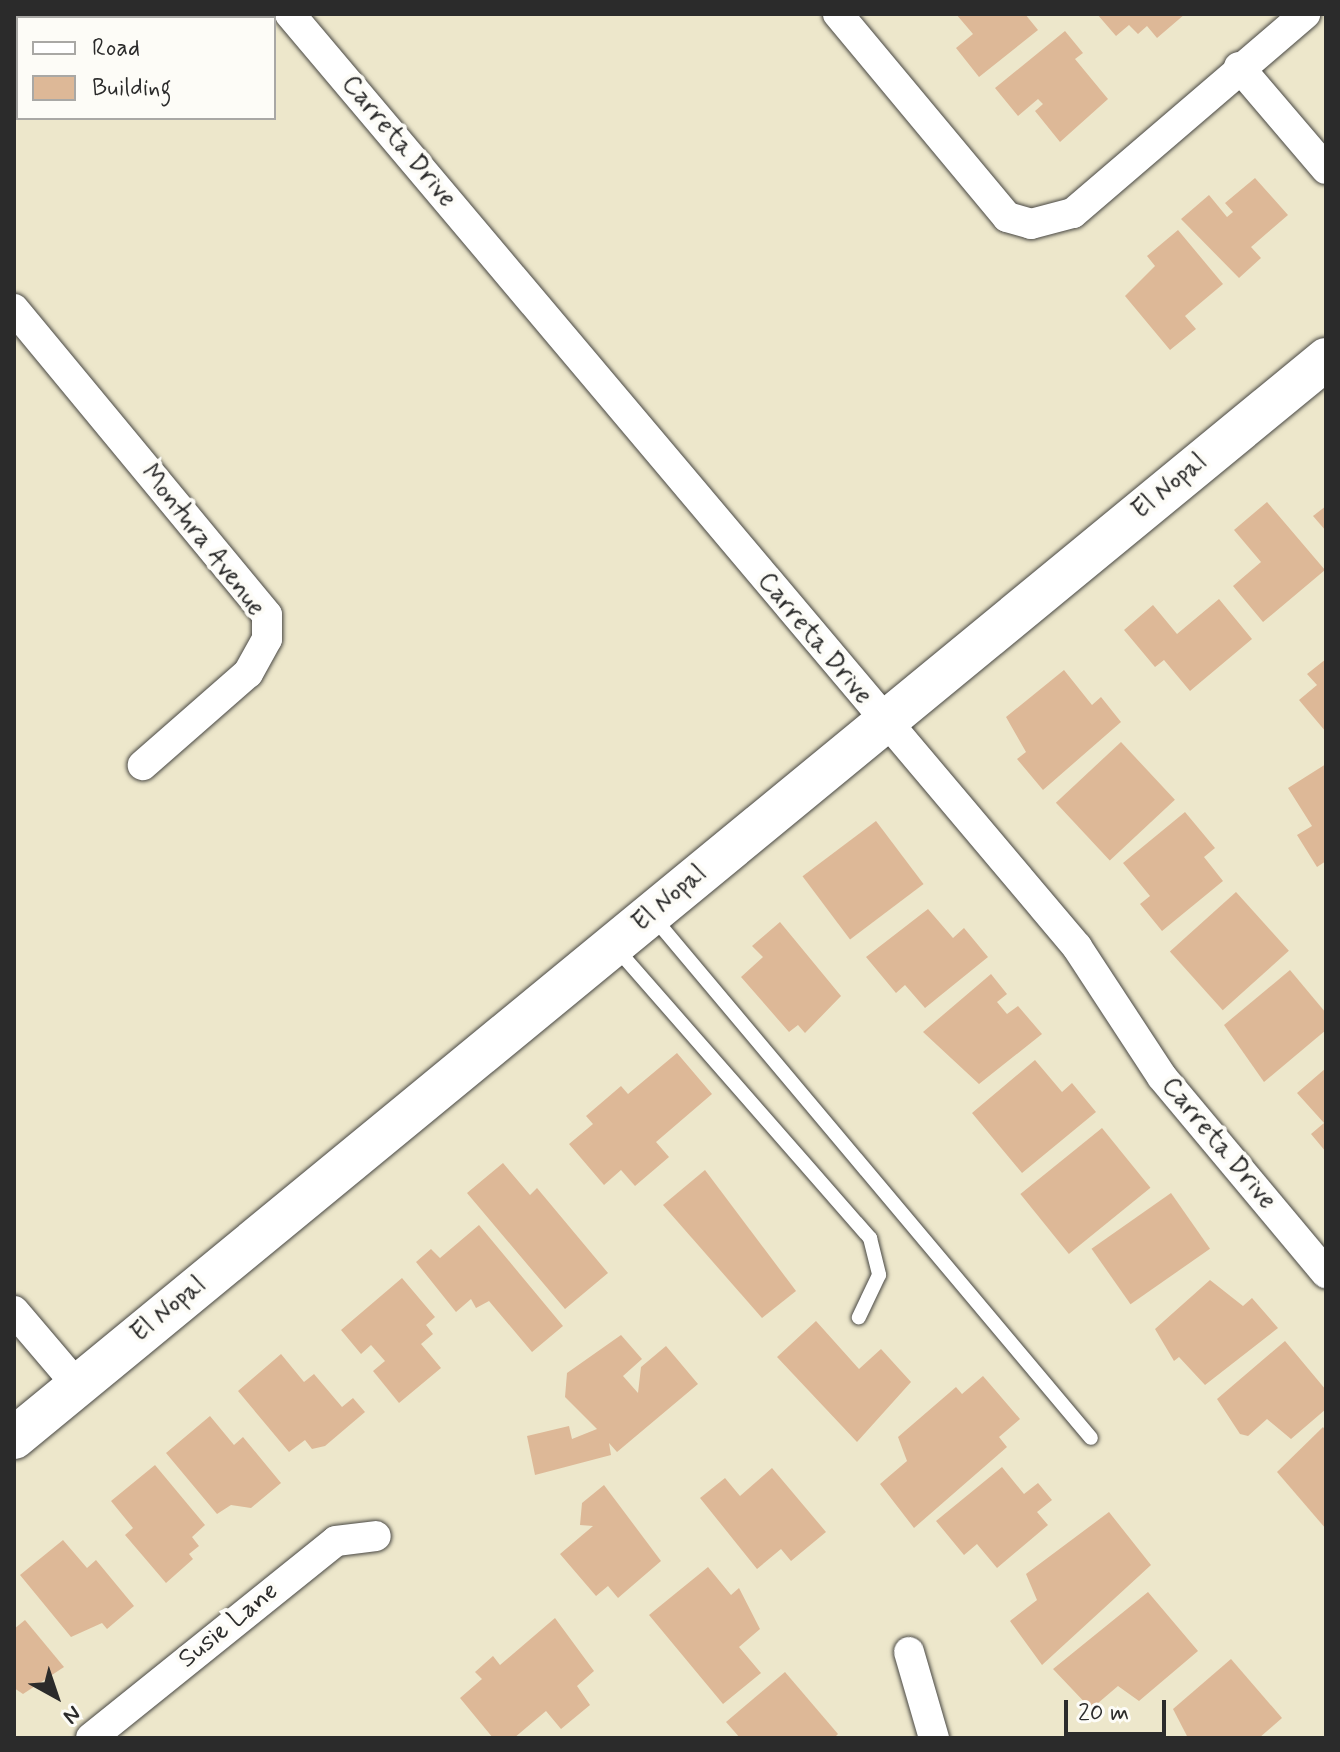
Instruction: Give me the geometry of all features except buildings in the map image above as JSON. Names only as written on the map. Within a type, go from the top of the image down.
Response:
[{"type":"main road","name":"El Nopal","points":[[14,1438],[1326,359]]},
{"type":"street","name":"Carreta Drive","points":[[290,14],[884,722],[1077,947],[1162,1077],[1326,1273]]},
{"type":"street","points":[[838,14],[1007,217],[1031,224],[1073,213],[1239,67],[1305,14]]},
{"type":"street","points":[[1239,67],[1326,169]]},
{"type":"street","name":"Montura Avenue","points":[[14,309],[267,615],[267,639],[248,673],[143,765]]},
{"type":"street","points":[[14,1311],[77,1385]]},
{"type":"street","name":"Susie Lane","points":[[91,1738],[336,1541],[376,1536]]},
{"type":"street","points":[[909,1652],[934,1738]]},
{"type":"lane","points":[[651,914],[1091,1438]]},
{"type":"lane","points":[[614,945],[870,1238],[879,1275],[859,1317]]}]
